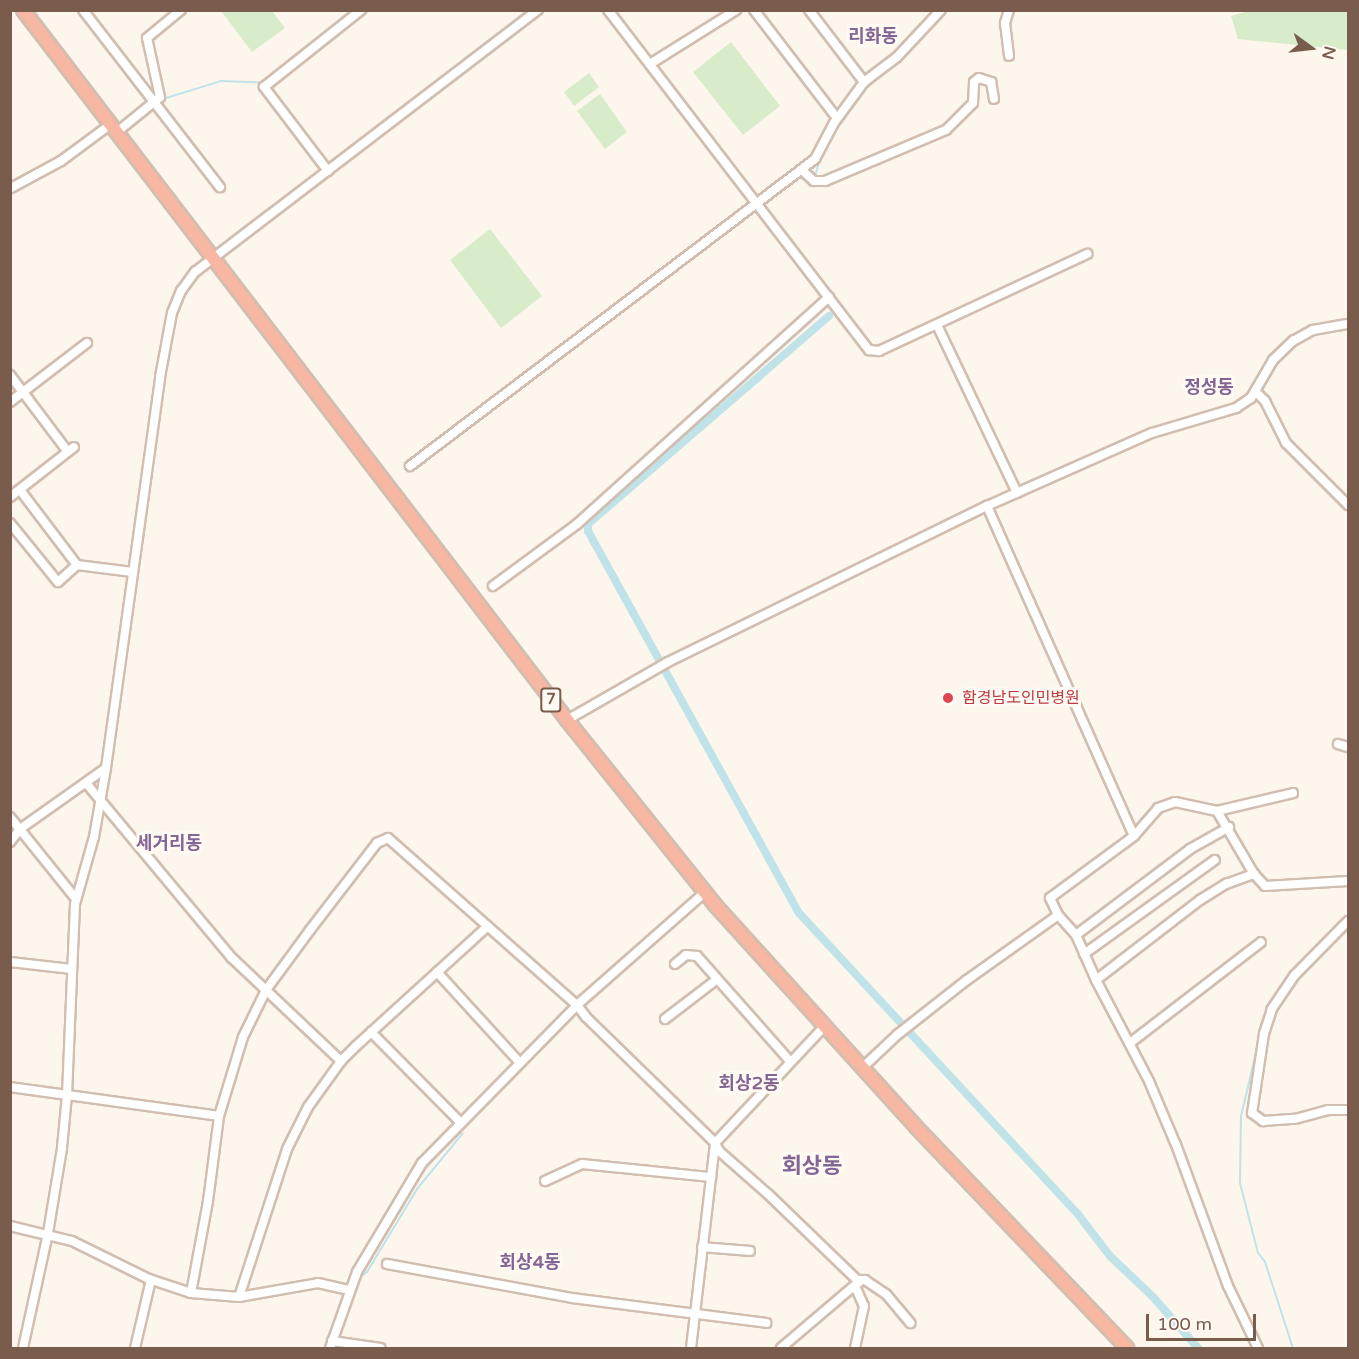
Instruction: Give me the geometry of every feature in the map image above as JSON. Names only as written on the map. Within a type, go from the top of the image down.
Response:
[{"type":"highway","name":"7","points":[[23,10],[567,720],[705,892],[862,1068],[1127,1348]]},
{"type":"street","points":[[83,10],[220,187]]},
{"type":"street","points":[[11,188],[61,161],[160,97],[147,38],[181,10]]},
{"type":"street","points":[[328,171],[264,87],[361,10]]},
{"type":"street","points":[[23,1348],[48,1233],[61,1159],[67,1095],[76,899],[89,857],[106,768],[169,323],[185,284],[213,258],[538,10]]},
{"type":"street","points":[[608,10],[866,346],[874,352],[937,325],[1087,254]]},
{"type":"street","points":[[650,64],[736,10]]},
{"type":"street","points":[[754,10],[837,118]]},
{"type":"street","points":[[809,10],[864,82]]},
{"type":"street","points":[[410,466],[815,159],[837,118],[864,82],[897,57],[941,10]]},
{"type":"street","points":[[1009,10],[1005,23],[1009,56]]},
{"type":"street","points":[[802,170],[814,181],[825,181],[946,130],[972,103],[974,82],[979,78],[991,82],[994,99]]},
{"type":"street","points":[[493,586],[586,516],[829,297]]},
{"type":"street","points":[[567,720],[668,662],[987,506],[1152,433],[1221,414],[1244,403],[1256,392],[1273,360],[1293,341],[1312,330],[1348,324]]},
{"type":"street","points":[[937,325],[1017,493]]},
{"type":"street","points":[[10,402],[87,343]]},
{"type":"street","points":[[10,375],[71,449],[10,497]]},
{"type":"street","points":[[1256,392],[1265,401],[1286,443],[1348,505]]},
{"type":"street","points":[[20,490],[77,566]]},
{"type":"street","points":[[987,506],[1134,836]]},
{"type":"street","points":[[10,523],[58,582],[77,566],[133,572]]},
{"type":"street","points":[[1338,744],[1348,747]]},
{"type":"street","points":[[10,842],[15,829],[106,768]]},
{"type":"street","points":[[86,783],[232,958],[341,1061]]},
{"type":"street","points":[[1258,1348],[1232,1297],[1170,1129],[1076,935],[1058,915],[1050,898],[1134,836],[1158,808],[1175,802],[1217,811],[1293,793]]},
{"type":"street","points":[[1217,811],[1229,827],[1254,874],[1265,886],[1348,881]]},
{"type":"street","points":[[10,817],[15,829],[76,899]]},
{"type":"street","points":[[1076,935],[1190,849],[1229,827]]},
{"type":"street","points":[[191,1293],[208,1201],[219,1116],[243,1037],[266,990],[327,907],[377,843],[384,838],[391,841],[577,1005],[586,1017],[715,1143],[719,1151],[768,1194],[857,1284],[864,1306],[855,1348]]},
{"type":"street","points":[[1084,954],[1215,860]]},
{"type":"street","points":[[1096,980],[1200,900],[1226,884],[1254,874]]},
{"type":"street","points":[[381,1348],[331,1345],[348,1290],[422,1163],[577,1005],[705,892]]},
{"type":"street","points":[[862,1068],[913,1022],[1058,915]]},
{"type":"street","points":[[1348,921],[1294,976],[1272,1009],[1264,1034],[1252,1113],[1263,1121],[1295,1119],[1328,1110],[1348,1110]]},
{"type":"street","points":[[239,1296],[287,1149],[308,1107],[341,1061],[488,926]]},
{"type":"street","points":[[1130,1043],[1261,942]]},
{"type":"street","points":[[675,964],[687,955],[697,956],[790,1061]]},
{"type":"street","points":[[10,962],[72,969]]},
{"type":"street","points":[[436,972],[519,1063]]},
{"type":"street","points":[[665,1019],[716,980]]},
{"type":"street","points":[[691,1348],[715,1143],[824,1026]]},
{"type":"street","points":[[371,1032],[461,1123]]},
{"type":"street","points":[[10,1087],[219,1116]]},
{"type":"street","points":[[545,1181],[582,1164],[711,1177]]},
{"type":"street","points":[[10,1226],[48,1233],[72,1241],[151,1280],[191,1293],[239,1296],[312,1283],[348,1290]]},
{"type":"street","points":[[702,1247],[750,1251]]},
{"type":"street","points":[[387,1264],[572,1298],[694,1316],[765,1323]]},
{"type":"street","points":[[135,1348],[151,1280]]},
{"type":"street","points":[[781,1348],[857,1284],[866,1280],[886,1294],[910,1323]]},
{"type":"green space","points":[[221,11],[272,11],[285,28],[252,52]]},
{"type":"green space","points":[[1248,11],[1348,11],[1348,124],[1347,50],[1238,39],[1231,16]]},
{"type":"green space","points":[[731,42],[780,106],[743,135],[693,72]]},
{"type":"green space","points":[[589,73],[599,87],[574,106],[564,92]]},
{"type":"green space","points":[[600,94],[627,132],[605,149],[577,111]]},
{"type":"green space","points":[[490,229],[542,296],[501,328],[450,260]]},
{"type":"waterway","points":[[163,93],[166,98],[221,81],[259,82]]},
{"type":"waterway","points":[[816,173],[820,158]]},
{"type":"waterway","points":[[10,182],[50,161]]},
{"type":"waterway","points":[[829,316],[588,524],[588,531],[799,913],[1077,1213],[1110,1256],[1153,1297],[1198,1348]]},
{"type":"waterway","points":[[1264,1019],[1241,1116],[1240,1183],[1258,1253],[1265,1262],[1293,1348]]},
{"type":"waterway","points":[[339,1336],[360,1277],[367,1272],[417,1189],[463,1133]]},
{"type":"place","name":"함경남도인민병원","points":[[948,698]]},
{"type":"district","name":"리화동","points":[[873,36]]},
{"type":"district","name":"정성동","points":[[1209,387]]},
{"type":"district","name":"세거리동","points":[[169,843]]},
{"type":"district","name":"회상2동","points":[[749,1083]]},
{"type":"district","name":"회상동","points":[[812,1167]]},
{"type":"district","name":"회상4동","points":[[530,1262]]}]
